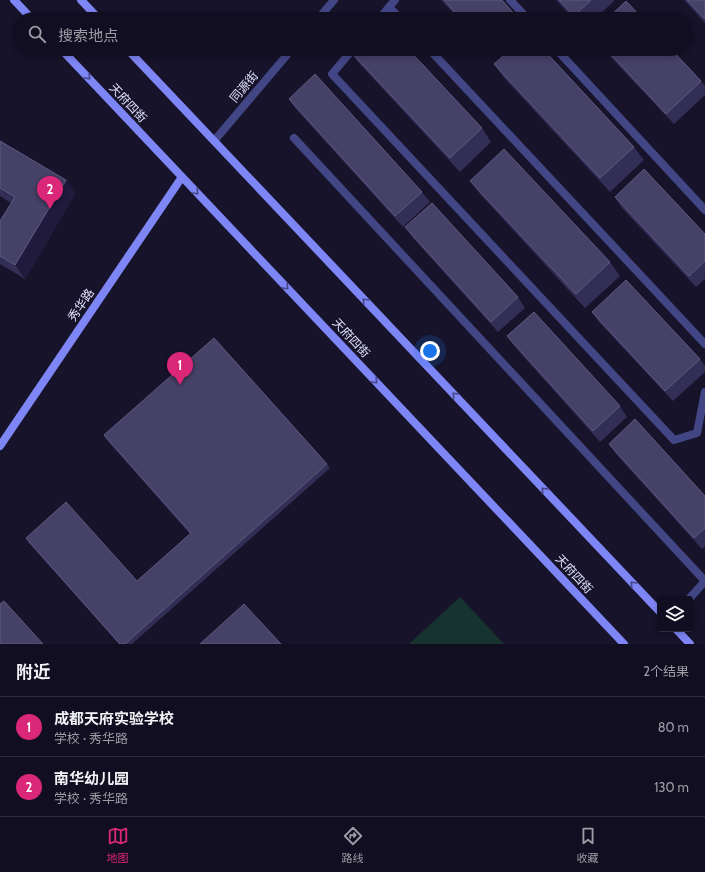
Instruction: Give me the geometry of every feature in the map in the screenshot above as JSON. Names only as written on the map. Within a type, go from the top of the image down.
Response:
[{"type":"main road","points":[[14,0],[25,12]]},
{"type":"main road","points":[[81,0],[92,12]]},
{"type":"main road","name":"天府四街","points":[[68,56],[624,644]]},
{"type":"main road","points":[[134,56],[657,609]]},
{"type":"main road","name":"秀华路","points":[[0,446],[182,177]]},
{"type":"main road","points":[[679,632],[690,644]]},
{"type":"street","points":[[324,12],[334,0]]},
{"type":"street","points":[[385,12],[395,0]]},
{"type":"street","points":[[510,0],[521,12]]},
{"type":"street","points":[[390,7],[395,12]]},
{"type":"street","name":"同源街","points":[[214,141],[286,56]]},
{"type":"street","points":[[347,56],[332,74],[674,440],[697,433],[705,392]]},
{"type":"street","points":[[436,56],[705,344]]},
{"type":"street","points":[[562,56],[705,210]]},
{"type":"street","points":[[294,138],[705,581],[692,596]]},
{"type":"green space","points":[[460,597],[504,644],[409,644]]},
{"type":"building","points":[[444,0],[502,0],[512,12],[455,12]]},
{"type":"building","points":[[559,0],[591,0],[578,12],[570,12]]},
{"type":"building","points":[[687,0],[705,0],[705,19]]},
{"type":"building","points":[[626,1],[636,12],[614,12]]},
{"type":"building","points":[[355,56],[415,56],[482,128],[450,158]]},
{"type":"building","points":[[503,56],[550,56],[634,147],[600,178],[494,64]]},
{"type":"building","points":[[612,56],[678,56],[701,81],[666,114]]},
{"type":"building","points":[[315,74],[422,192],[395,216],[289,99]]},
{"type":"building","points":[[0,141],[66,180],[15,265],[0,256],[0,221],[15,197],[0,188]]},
{"type":"building","points":[[504,149],[610,262],[576,294],[470,181]]},
{"type":"building","points":[[644,169],[705,234],[705,261],[689,276],[615,197]]},
{"type":"building","points":[[432,203],[518,297],[491,322],[405,227]]},
{"type":"building","points":[[626,280],[700,359],[665,391],[592,312]]},
{"type":"building","points":[[534,312],[620,406],[593,431],[507,336]]},
{"type":"building","points":[[214,338],[327,464],[125,644],[120,644],[26,538],[66,502],[137,581],[191,533],[104,435]]},
{"type":"building","points":[[635,419],[705,496],[705,528],[694,538],[609,444]]},
{"type":"building","points":[[4,601],[43,644],[0,644],[0,604]]},
{"type":"building","points":[[244,604],[281,644],[200,644]]},
{"type":"place","name":"南华幼儿园","points":[[50,209]]},
{"type":"place","name":"成都天府实验学校","points":[[180,385]]}]
